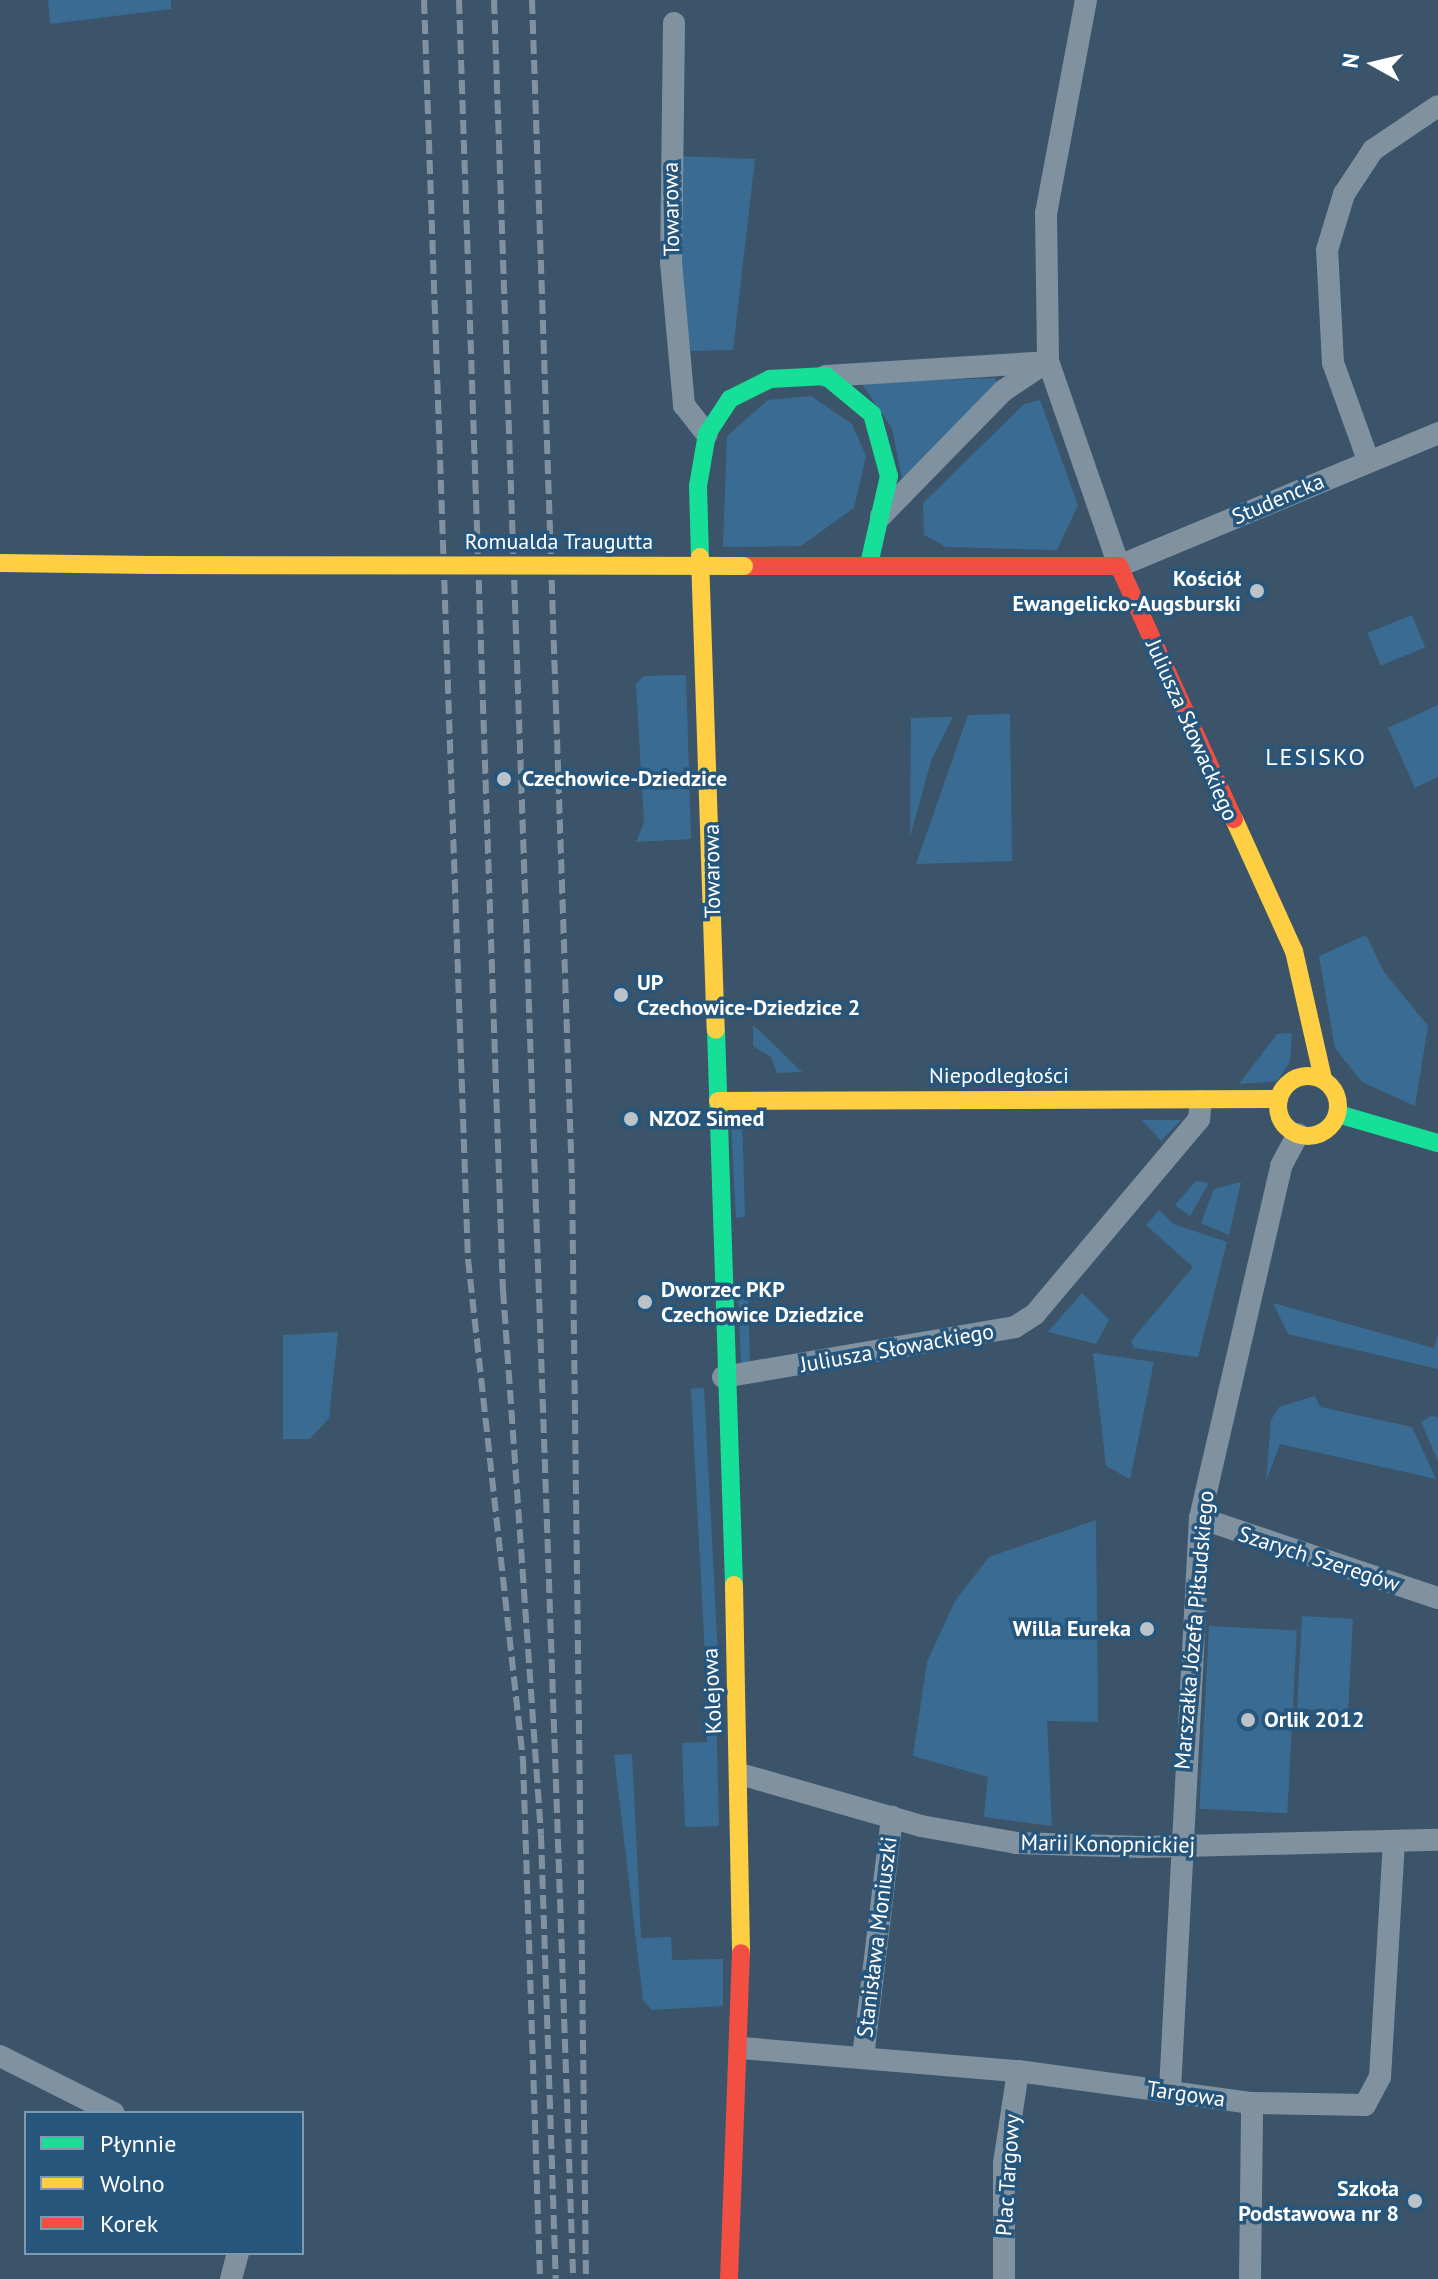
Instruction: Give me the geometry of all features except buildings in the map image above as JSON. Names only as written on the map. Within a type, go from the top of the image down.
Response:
[{"type":"street","name":"Juliusza Słowackiego","points":[[1086,0],[1046,213],[1048,361],[1119,566],[1294,951],[1323,1079]]},
{"type":"street","name":"Towarowa","points":[[674,23],[671,262],[684,405],[707,434],[698,470],[718,1101]]},
{"type":"street","points":[[1368,460],[1333,363],[1327,250],[1344,194],[1373,150],[1438,106]]},
{"type":"street","points":[[707,434],[722,408],[755,384],[826,376],[1048,361]]},
{"type":"street","points":[[881,516],[1003,391],[1048,361]]},
{"type":"street","points":[[826,376],[872,414],[885,444],[889,476],[869,564]]},
{"type":"street","name":"Studencka","points":[[1119,566],[1438,433]]},
{"type":"street","name":"Romualda Traugutta","points":[[0,563],[1119,566]]},
{"type":"street","name":"Juliusza Słowackiego","points":[[1297,1078],[1302,988]]},
{"type":"street","points":[[1297,1078],[1323,1079],[1337,1095],[1338,1114],[1326,1130],[1298,1134],[1280,1116],[1279,1099],[1297,1078]]},
{"type":"street","name":"Niepodległości","points":[[718,1101],[1279,1099]]},
{"type":"street","name":"Kolejowa","points":[[718,1101],[723,1377],[740,1774],[742,2048],[729,2279]]},
{"type":"street","name":"Juliusza Słowackiego","points":[[723,1377],[1015,1327],[1035,1314],[1199,1119],[1201,1101]]},
{"type":"street","points":[[1338,1114],[1438,1143]]},
{"type":"street","name":"Marszałka Józefa Piłsudskiego","points":[[1170,2090],[1178,1846],[1200,1518],[1281,1166],[1298,1134]]},
{"type":"street","name":"Szarych Szeregów","points":[[1200,1518],[1438,1598]]},
{"type":"street","name":"Marii Konopnickiej","points":[[740,1774],[892,1817],[1016,1843],[1178,1846],[1438,1840]]},
{"type":"street","name":"Stanisława Moniuszki","points":[[863,2057],[892,1817]]},
{"type":"street","name":"Targowa","points":[[742,2048],[1018,2071],[1252,2103],[1350,2109],[1375,2094],[1394,1843]]},
{"type":"street","points":[[0,2056],[110,2111]]},
{"type":"street","name":"Plac Targowy","points":[[1004,2279],[1004,2163],[1018,2071]]},
{"type":"street","points":[[1250,2279],[1252,2103]]},
{"type":"street","points":[[231,2279],[237,2255]]},
{"type":"shaded area","points":[[48,0],[171,0],[171,9],[50,24]]},
{"type":"shaded area","points":[[676,156],[755,159],[733,350],[685,351]]},
{"type":"shaded area","points":[[995,378],[997,385],[902,479],[892,428],[861,383]]},
{"type":"shaded area","points":[[811,396],[852,424],[866,456],[854,508],[801,546],[723,547],[727,436],[768,400]]},
{"type":"shaded area","points":[[1040,400],[1078,505],[1057,550],[946,547],[924,535],[923,503],[1024,404]]},
{"type":"shaded area","points":[[1412,615],[1425,647],[1381,665],[1367,633]]},
{"type":"shaded area","points":[[686,675],[691,839],[636,842],[644,822],[636,684],[644,676]]},
{"type":"shaded area","points":[[1438,705],[1438,777],[1415,788],[1388,728]]},
{"type":"shaded area","points":[[1010,714],[1012,861],[916,864],[968,715]]},
{"type":"shaded area","points":[[953,717],[931,761],[910,837],[911,718]]},
{"type":"shaded area","points":[[1366,935],[1384,972],[1428,1026],[1415,1106],[1362,1082],[1335,1048],[1319,956]]},
{"type":"shaded area","points":[[753,1026],[802,1072],[777,1073],[771,1057],[753,1046]]},
{"type":"shaded area","points":[[1292,1033],[1290,1062],[1277,1081],[1239,1084],[1277,1034]]},
{"type":"shaded area","points":[[742,1115],[745,1217],[736,1218],[731,1125]]},
{"type":"shaded area","points":[[1142,1120],[1181,1120],[1161,1141]]},
{"type":"shaded area","points":[[1196,1181],[1209,1183],[1190,1216],[1175,1205]]},
{"type":"shaded area","points":[[1241,1182],[1229,1235],[1201,1223],[1214,1189]]},
{"type":"shaded area","points":[[1159,1210],[1173,1224],[1227,1242],[1198,1357],[1134,1348],[1131,1341],[1193,1267],[1146,1225]]},
{"type":"shaded area","points":[[738,1286],[748,1291],[750,1366],[741,1365]]},
{"type":"shaded area","points":[[1082,1293],[1109,1320],[1096,1344],[1048,1332]]},
{"type":"shaded area","points":[[1273,1303],[1434,1348],[1438,1334],[1438,1369],[1288,1334]]},
{"type":"shaded area","points":[[338,1332],[329,1418],[310,1439],[283,1439],[283,1335]]},
{"type":"shaded area","points":[[1093,1353],[1154,1362],[1130,1479],[1106,1466]]},
{"type":"shaded area","points":[[704,1388],[718,1646],[705,1646],[691,1389]]},
{"type":"shaded area","points":[[1315,1396],[1320,1407],[1412,1427],[1436,1479],[1280,1444],[1266,1481],[1271,1420],[1279,1407]]},
{"type":"shaded area","points":[[1431,1416],[1438,1417],[1438,1461],[1421,1422]]},
{"type":"shaded area","points":[[1096,1520],[1098,1722],[1047,1721],[1052,1826],[984,1817],[988,1777],[913,1756],[927,1662],[955,1601],[989,1557]]},
{"type":"shaded area","points":[[1302,1616],[1353,1619],[1348,1712],[1297,1709]]},
{"type":"shaded area","name":"Orlik 2012","points":[[1209,1626],[1297,1631],[1287,1813],[1199,1809]]},
{"type":"shaded area","points":[[705,1667],[715,1667],[719,1826],[685,1827],[682,1743],[707,1742]]},
{"type":"shaded area","points":[[632,1754],[641,1938],[671,1937],[672,1960],[723,1959],[723,2006],[652,2010],[643,2000],[614,1755]]},
{"type":"railway","points":[[424,0],[468,1259],[523,1760],[540,2279]]},
{"type":"railway","points":[[459,0],[503,1290],[541,1835],[556,2279]]},
{"type":"railway","points":[[494,0],[573,2279]]},
{"type":"railway","points":[[532,0],[572,1180],[586,2279]]},
{"type":"traffic: fast","points":[[700,557],[698,486],[707,434],[730,399],[770,379],[826,376],[872,414],[889,476],[869,564]]},
{"type":"traffic: fast","points":[[716,1030],[734,1585]]},
{"type":"traffic: fast","points":[[1338,1114],[1438,1143]]},
{"type":"traffic: slow","points":[[700,557],[716,1030]]},
{"type":"traffic: slow","points":[[0,563],[152,565]]},
{"type":"traffic: slow","points":[[152,565],[744,566]]},
{"type":"traffic: slow","points":[[1234,819],[1294,951],[1323,1079]]},
{"type":"traffic: slow","points":[[1308,1076],[1319,1078],[1329,1085],[1336,1095],[1338,1106],[1336,1117],[1329,1127],[1319,1134],[1308,1136],[1297,1134],[1287,1127],[1280,1117],[1278,1106],[1280,1095],[1287,1085],[1297,1078],[1308,1076]]},
{"type":"traffic: slow","points":[[718,1101],[1279,1099]]},
{"type":"traffic: slow","points":[[734,1585],[741,1953]]},
{"type":"traffic: jam","points":[[744,566],[1119,566],[1234,819]]},
{"type":"traffic: jam","points":[[729,2279],[741,1953]]},
{"type":"place","name":"Kościół Ewangelicko-Augsburski","points":[[1257,591]]},
{"type":"place","name":"Czechowice-Dziedzice","points":[[504,779]]},
{"type":"place","name":"UP Czechowice-Dziedzice 2","points":[[621,995]]},
{"type":"place","name":"NZOZ Simed","points":[[631,1119]]},
{"type":"place","name":"Dworzec PKP Czechowice Dziedzice","points":[[645,1302]]},
{"type":"place","name":"Willa Eureka","points":[[1147,1629]]},
{"type":"place","name":"Orlik 2012","points":[[1248,1720]]},
{"type":"place","name":"Szkoła Podstawowa nr 8","points":[[1415,2201]]},
{"type":"district","name":"LESISKO","points":[[1316,757]]}]
